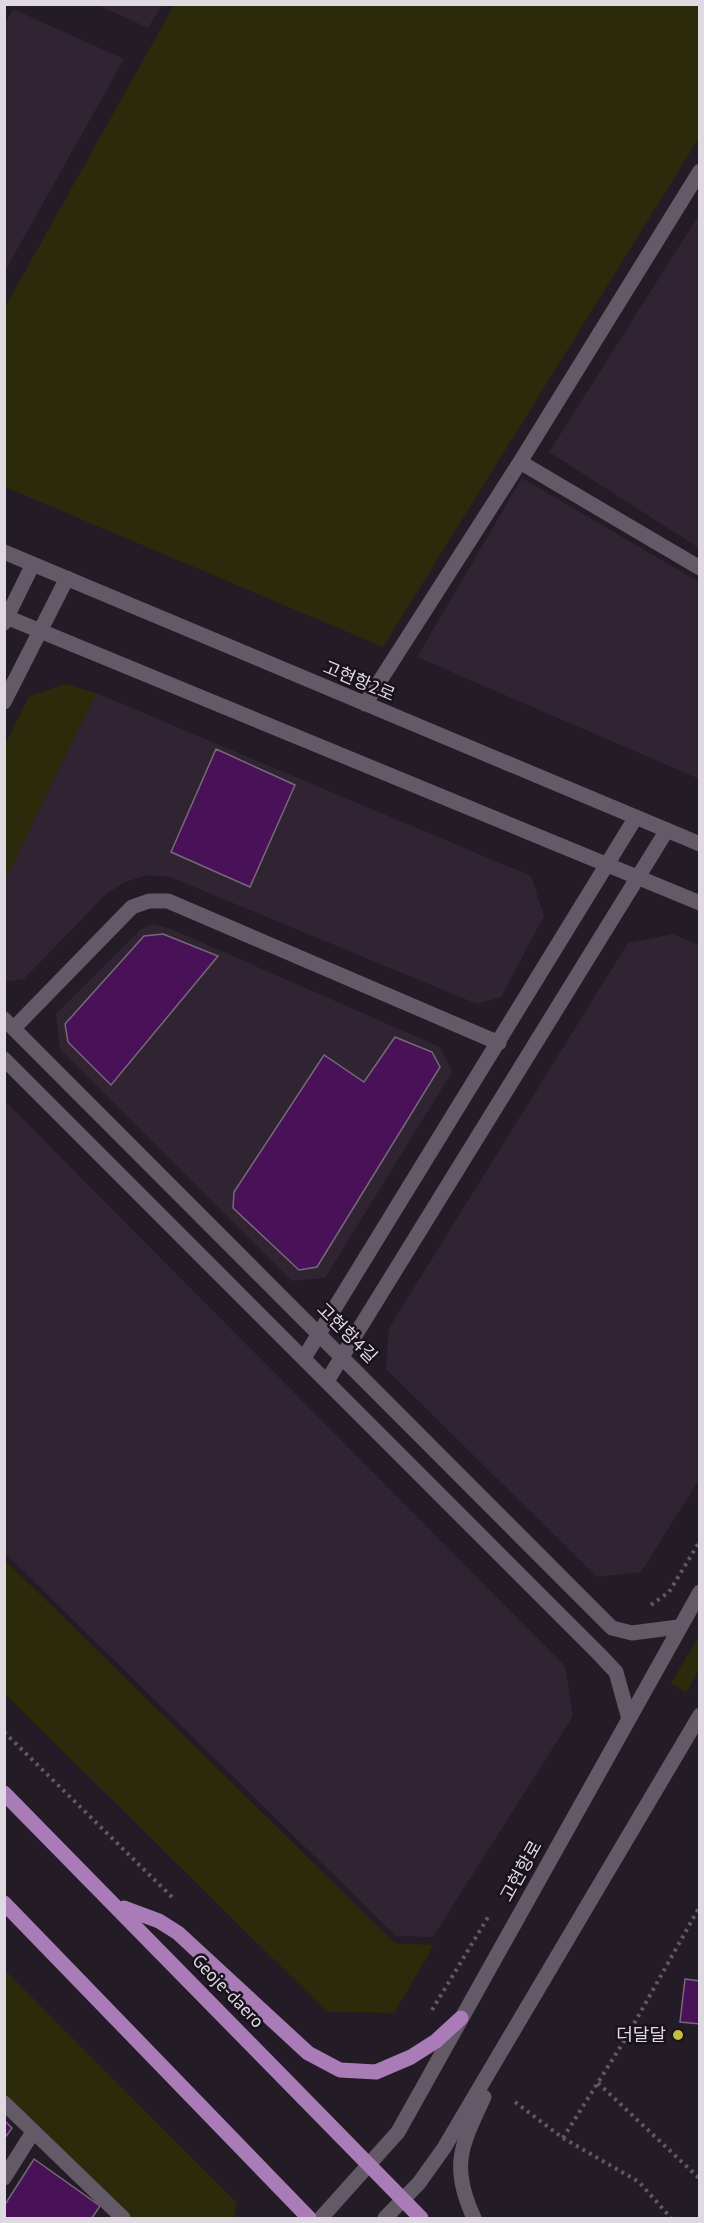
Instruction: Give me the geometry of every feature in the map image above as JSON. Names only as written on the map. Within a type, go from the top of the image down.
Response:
[{"type":"main road","name":"Geoje-daero","points":[[4,1793],[117,1905],[421,2218]]},
{"type":"main road","points":[[4,1903],[309,2218]]},
{"type":"main road","points":[[117,1905],[159,1922],[178,1933],[308,2053],[340,2070],[376,2072],[411,2057],[436,2041],[461,2018]]},
{"type":"street","points":[[365,704],[520,462],[699,171]]},
{"type":"street","points":[[520,462],[699,568]]},
{"type":"street","name":"고현항2로","points":[[4,552],[699,844]]},
{"type":"street","points":[[33,564],[6,619],[41,630],[699,903]]},
{"type":"street","points":[[4,702],[67,578]]},
{"type":"street","points":[[304,1358],[636,817]]},
{"type":"street","points":[[327,1381],[667,830]]},
{"type":"street","points":[[9,1024],[132,907],[149,901],[168,901],[499,1043]]},
{"type":"street","name":"고현항4길","points":[[9,1024],[612,1628],[632,1633],[678,1627]]},
{"type":"street","points":[[4,1059],[609,1665],[615,1672],[622,1689],[629,1719]]},
{"type":"street","name":"고현항로","points":[[321,2218],[398,2132],[699,1592]]},
{"type":"street","points":[[385,2218],[433,2165],[699,1715]]},
{"type":"street","points":[[474,2218],[465,2202],[459,2172],[462,2144],[487,2091],[499,2055]]},
{"type":"street","points":[[4,2103],[123,2218]]},
{"type":"street","points":[[4,2178],[33,2132]]},
{"type":"path","points":[[647,1606],[657,1602],[669,1592],[699,1541]]},
{"type":"path","points":[[4,1732],[183,1909]]},
{"type":"path","points":[[428,2017],[495,1906]]},
{"type":"path","points":[[563,2138],[598,2083],[699,1906]]},
{"type":"path","points":[[598,2083],[699,2179]]},
{"type":"path","points":[[515,2102],[563,2138],[639,2182],[671,2218]]},
{"type":"shaded area","points":[[98,5],[162,5],[148,28]]},
{"type":"shaded area","points":[[174,5],[699,5],[699,138],[383,647],[5,487],[5,307]]},
{"type":"shaded area","points":[[13,9],[124,59],[5,271],[4,25]]},
{"type":"shaded area","points":[[699,215],[700,548],[549,452]]},
{"type":"shaded area","points":[[522,478],[699,582],[699,779],[417,657]]},
{"type":"shaded area","points":[[66,684],[96,693],[5,880],[5,745],[29,696]]},
{"type":"shaded area","points":[[96,693],[531,876],[544,916],[501,997],[477,1004],[170,877],[148,875],[125,882],[106,894],[24,979],[5,982],[4,880]]},
{"type":"shaded area","points":[[152,924],[171,929],[440,1047],[452,1072],[325,1278],[292,1281],[60,1049],[56,1014],[140,930]]},
{"type":"shaded area","points":[[672,934],[699,945],[699,1480],[641,1572],[597,1577],[386,1369],[389,1328],[628,943]]},
{"type":"shaded area","points":[[4,1100],[565,1666],[573,1716],[433,1937],[396,1936],[5,1553]]},
{"type":"shaded area","points":[[4,1559],[395,1943],[434,1945],[394,2013],[327,2012],[5,1694]]},
{"type":"shaded area","points":[[699,1636],[699,1670],[686,1693],[671,1683]]},
{"type":"shaded area","points":[[4,1969],[237,2203],[234,2218],[123,2218],[5,2103]]},
{"type":"building","points":[[216,749],[295,785],[250,887],[171,852]]},
{"type":"building","points":[[163,934],[218,956],[111,1085],[68,1042],[65,1024],[144,936]]},
{"type":"building","points":[[395,1037],[432,1052],[440,1067],[317,1267],[299,1270],[233,1208],[234,1192],[324,1055],[364,1082]]},
{"type":"building","points":[[685,1979],[700,1981],[700,2024],[680,2022]]},
{"type":"building","points":[[4,2120],[12,2128],[4,2139]]},
{"type":"building","points":[[34,2159],[100,2206],[92,2218],[4,2218],[4,2206]]},
{"type":"place","name":"더달달","points":[[678,2035]]}]
